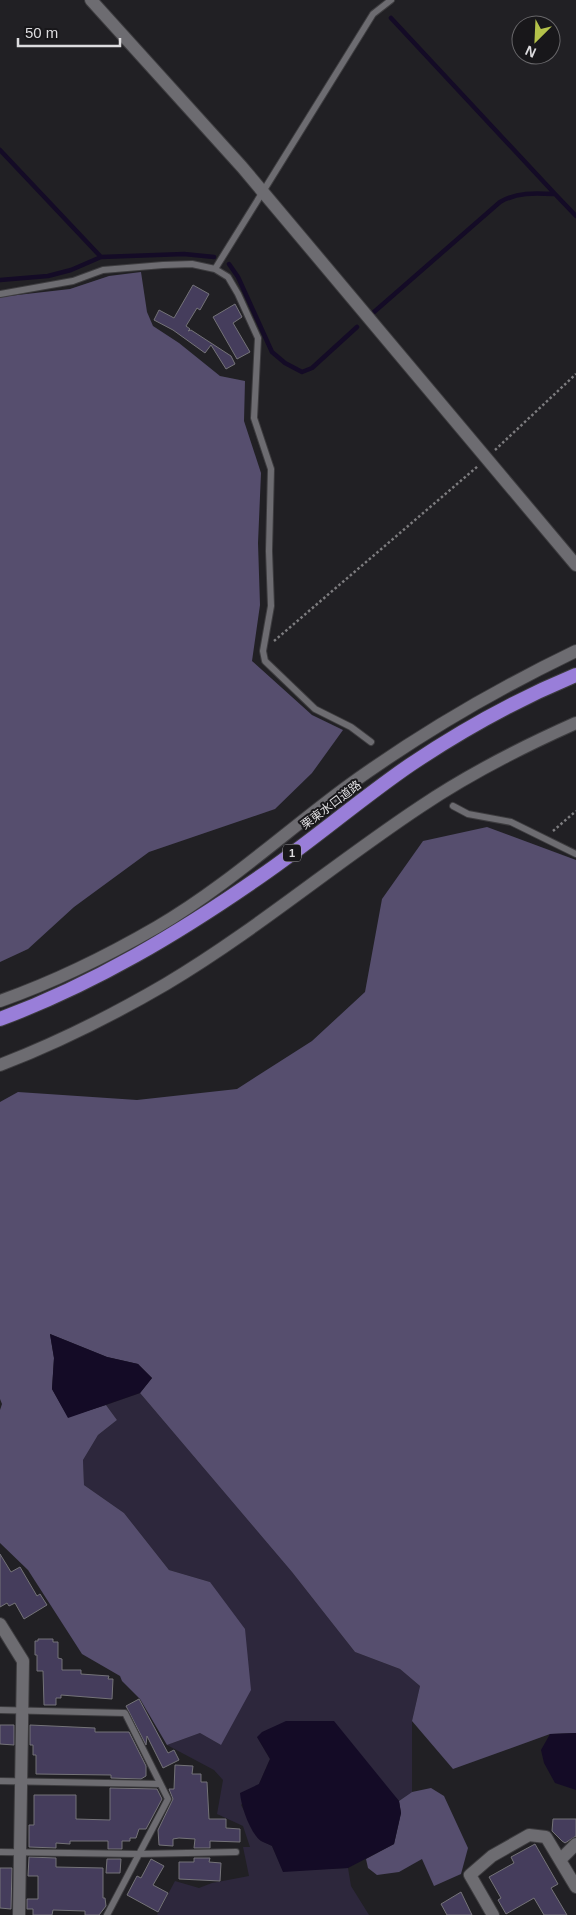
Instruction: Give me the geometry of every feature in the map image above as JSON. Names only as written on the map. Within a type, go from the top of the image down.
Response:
[{"type":"highway","name":"栗東水口道路","points":[[0,1019],[42,1003],[114,969],[178,932],[262,875],[410,765],[501,710],[576,675]]},
{"type":"street","points":[[91,0],[262,192],[576,565]]},
{"type":"street","points":[[0,1001],[47,984],[158,927],[247,864],[346,788],[419,738],[515,680],[576,652]]},
{"type":"street","points":[[0,1065],[112,1015],[168,983],[312,886],[420,807],[524,746],[576,723]]},
{"type":"street","points":[[0,1624],[22,1661],[19,1915]]},
{"type":"street","points":[[493,1915],[470,1875],[492,1856],[529,1835],[546,1837],[576,1888]]},
{"type":"street","points":[[560,1860],[576,1844]]},
{"type":"lane","points":[[376,0],[381,7]]},
{"type":"lane","points":[[216,269],[373,14],[391,0]]},
{"type":"lane","points":[[0,294],[73,281],[103,270],[192,264],[216,269],[228,277],[258,338],[254,418],[271,469],[269,551],[271,606],[263,651],[265,662],[315,709],[351,727],[371,742]]},
{"type":"lane","points":[[453,806],[468,814],[510,822],[576,854]]},
{"type":"lane","points":[[0,1710],[125,1713],[168,1799],[107,1915]]},
{"type":"lane","points":[[0,1781],[160,1784]]},
{"type":"lane","points":[[0,1852],[138,1854],[236,1852]]},
{"type":"path","points":[[263,651],[486,459],[576,374]]},
{"type":"path","points":[[544,839],[576,811]]},
{"type":"shaded area","points":[[141,272],[147,312],[153,326],[179,343],[220,376],[245,381],[244,421],[261,473],[258,543],[260,605],[252,661],[312,715],[343,730],[312,773],[275,809],[149,852],[74,907],[28,949],[0,962],[0,297],[70,289],[109,276]]},
{"type":"shaded area","points":[[487,827],[576,860],[576,1733],[550,1734],[453,1769],[412,1721],[420,1686],[400,1669],[355,1652],[292,1572],[140,1393],[152,1378],[138,1364],[107,1357],[50,1334],[54,1358],[52,1389],[68,1417],[106,1405],[117,1420],[98,1435],[83,1460],[84,1485],[124,1513],[169,1570],[210,1582],[245,1629],[251,1690],[221,1745],[200,1733],[167,1745],[140,1699],[122,1681],[120,1676],[82,1654],[28,1570],[0,1543],[0,1410],[2,1404],[0,1399],[0,1102],[18,1092],[137,1100],[237,1089],[312,1041],[365,992],[382,899],[423,841]]},
{"type":"shaded area","points":[[50,1334],[107,1357],[138,1364],[152,1378],[140,1393],[68,1418],[52,1389],[54,1358]]},
{"type":"shaded area","points":[[140,1393],[292,1572],[355,1652],[400,1669],[420,1686],[412,1721],[412,1792],[399,1801],[381,1782],[257,1737],[270,1759],[259,1784],[241,1805],[260,1840],[272,1846],[283,1871],[348,1868],[351,1886],[369,1915],[157,1915],[175,1881],[199,1888],[212,1883],[249,1876],[243,1847],[250,1847],[243,1826],[217,1814],[223,1780],[214,1770],[167,1745],[200,1733],[221,1745],[210,1582],[169,1570],[124,1513],[84,1485],[83,1460],[98,1435],[117,1420],[106,1405]]},
{"type":"shaded area","points":[[286,1721],[334,1721],[399,1801],[401,1813],[394,1844],[348,1868],[283,1872],[272,1846],[261,1841],[253,1832],[244,1812],[240,1793],[259,1784],[270,1759],[257,1737],[262,1732]]},
{"type":"shaded area","points":[[576,1733],[576,1790],[555,1783],[544,1763],[541,1750],[550,1734]]},
{"type":"shaded area","points":[[431,1788],[444,1796],[468,1848],[461,1874],[434,1886],[422,1859],[399,1872],[377,1875],[368,1868],[366,1859],[394,1844],[401,1813],[399,1801],[412,1792]]},
{"type":"building","points":[[193,285],[209,294],[200,310],[197,308],[186,326],[190,329],[188,331],[191,330],[231,356],[235,364],[226,369],[211,345],[205,353],[173,330],[154,320],[159,310],[174,318]]},
{"type":"building","points":[[235,304],[242,317],[233,323],[250,352],[237,359],[213,317]]},
{"type":"building","points":[[0,1554],[11,1572],[20,1567],[37,1596],[40,1594],[47,1605],[24,1619],[15,1603],[9,1606],[7,1603],[0,1607]]},
{"type":"building","points":[[38,1639],[53,1639],[53,1642],[58,1642],[58,1658],[62,1659],[62,1670],[81,1670],[81,1674],[109,1676],[108,1679],[113,1679],[112,1699],[61,1695],[61,1698],[56,1698],[56,1705],[44,1705],[43,1671],[37,1671],[37,1655],[35,1655],[35,1641],[38,1641]]},
{"type":"building","points":[[139,1699],[168,1753],[174,1750],[179,1760],[163,1768],[147,1736],[146,1745],[126,1706]]},
{"type":"building","points":[[0,1725],[14,1725],[14,1745],[0,1744]]},
{"type":"building","points":[[30,1725],[95,1728],[95,1732],[129,1732],[146,1766],[146,1776],[141,1779],[111,1778],[111,1775],[36,1774],[36,1755],[33,1755],[33,1745],[30,1745]]},
{"type":"building","points":[[175,1765],[193,1766],[192,1774],[201,1774],[201,1782],[207,1782],[209,1819],[226,1819],[226,1828],[240,1829],[240,1842],[210,1841],[210,1848],[194,1848],[195,1839],[179,1838],[173,1839],[173,1846],[159,1845],[158,1830],[173,1799],[169,1789],[174,1789]]},
{"type":"building","points":[[110,1788],[157,1789],[162,1799],[146,1829],[139,1829],[136,1838],[130,1838],[130,1841],[122,1841],[122,1849],[108,1849],[108,1841],[70,1841],[70,1844],[56,1843],[56,1848],[29,1847],[29,1825],[34,1825],[34,1795],[76,1795],[76,1819],[110,1820]]},
{"type":"building","points":[[553,1819],[576,1819],[576,1836],[565,1843],[562,1841],[552,1831]]},
{"type":"building","points":[[535,1844],[558,1884],[551,1888],[567,1915],[544,1915],[534,1898],[506,1914],[498,1900],[501,1898],[489,1877],[514,1863],[511,1857]]},
{"type":"building","points":[[29,1857],[56,1858],[56,1867],[103,1868],[103,1898],[105,1898],[106,1906],[99,1915],[85,1915],[85,1911],[53,1910],[52,1915],[33,1915],[33,1909],[27,1909],[27,1899],[38,1899],[38,1876],[28,1876]]},
{"type":"building","points":[[194,1858],[210,1858],[209,1862],[221,1863],[220,1881],[179,1879],[179,1862],[194,1862]]},
{"type":"building","points":[[107,1859],[121,1859],[120,1873],[106,1873]]},
{"type":"building","points":[[151,1859],[164,1866],[153,1885],[168,1893],[158,1912],[127,1895],[137,1876],[141,1878]]},
{"type":"building","points":[[0,1868],[12,1868],[11,1909],[0,1908]]},
{"type":"building","points":[[461,1892],[472,1915],[447,1915],[441,1904]]},
{"type":"waterway","points":[[391,18],[555,194]]},
{"type":"waterway","points":[[0,150],[101,257]]},
{"type":"waterway","points":[[374,312],[500,202],[513,196],[526,194],[555,194],[576,216]]},
{"type":"waterway","points":[[0,280],[48,276],[71,270],[101,257],[184,254],[214,257]]},
{"type":"waterway","points":[[229,264],[238,277],[272,352],[285,363],[302,372],[312,368],[357,327]]}]
